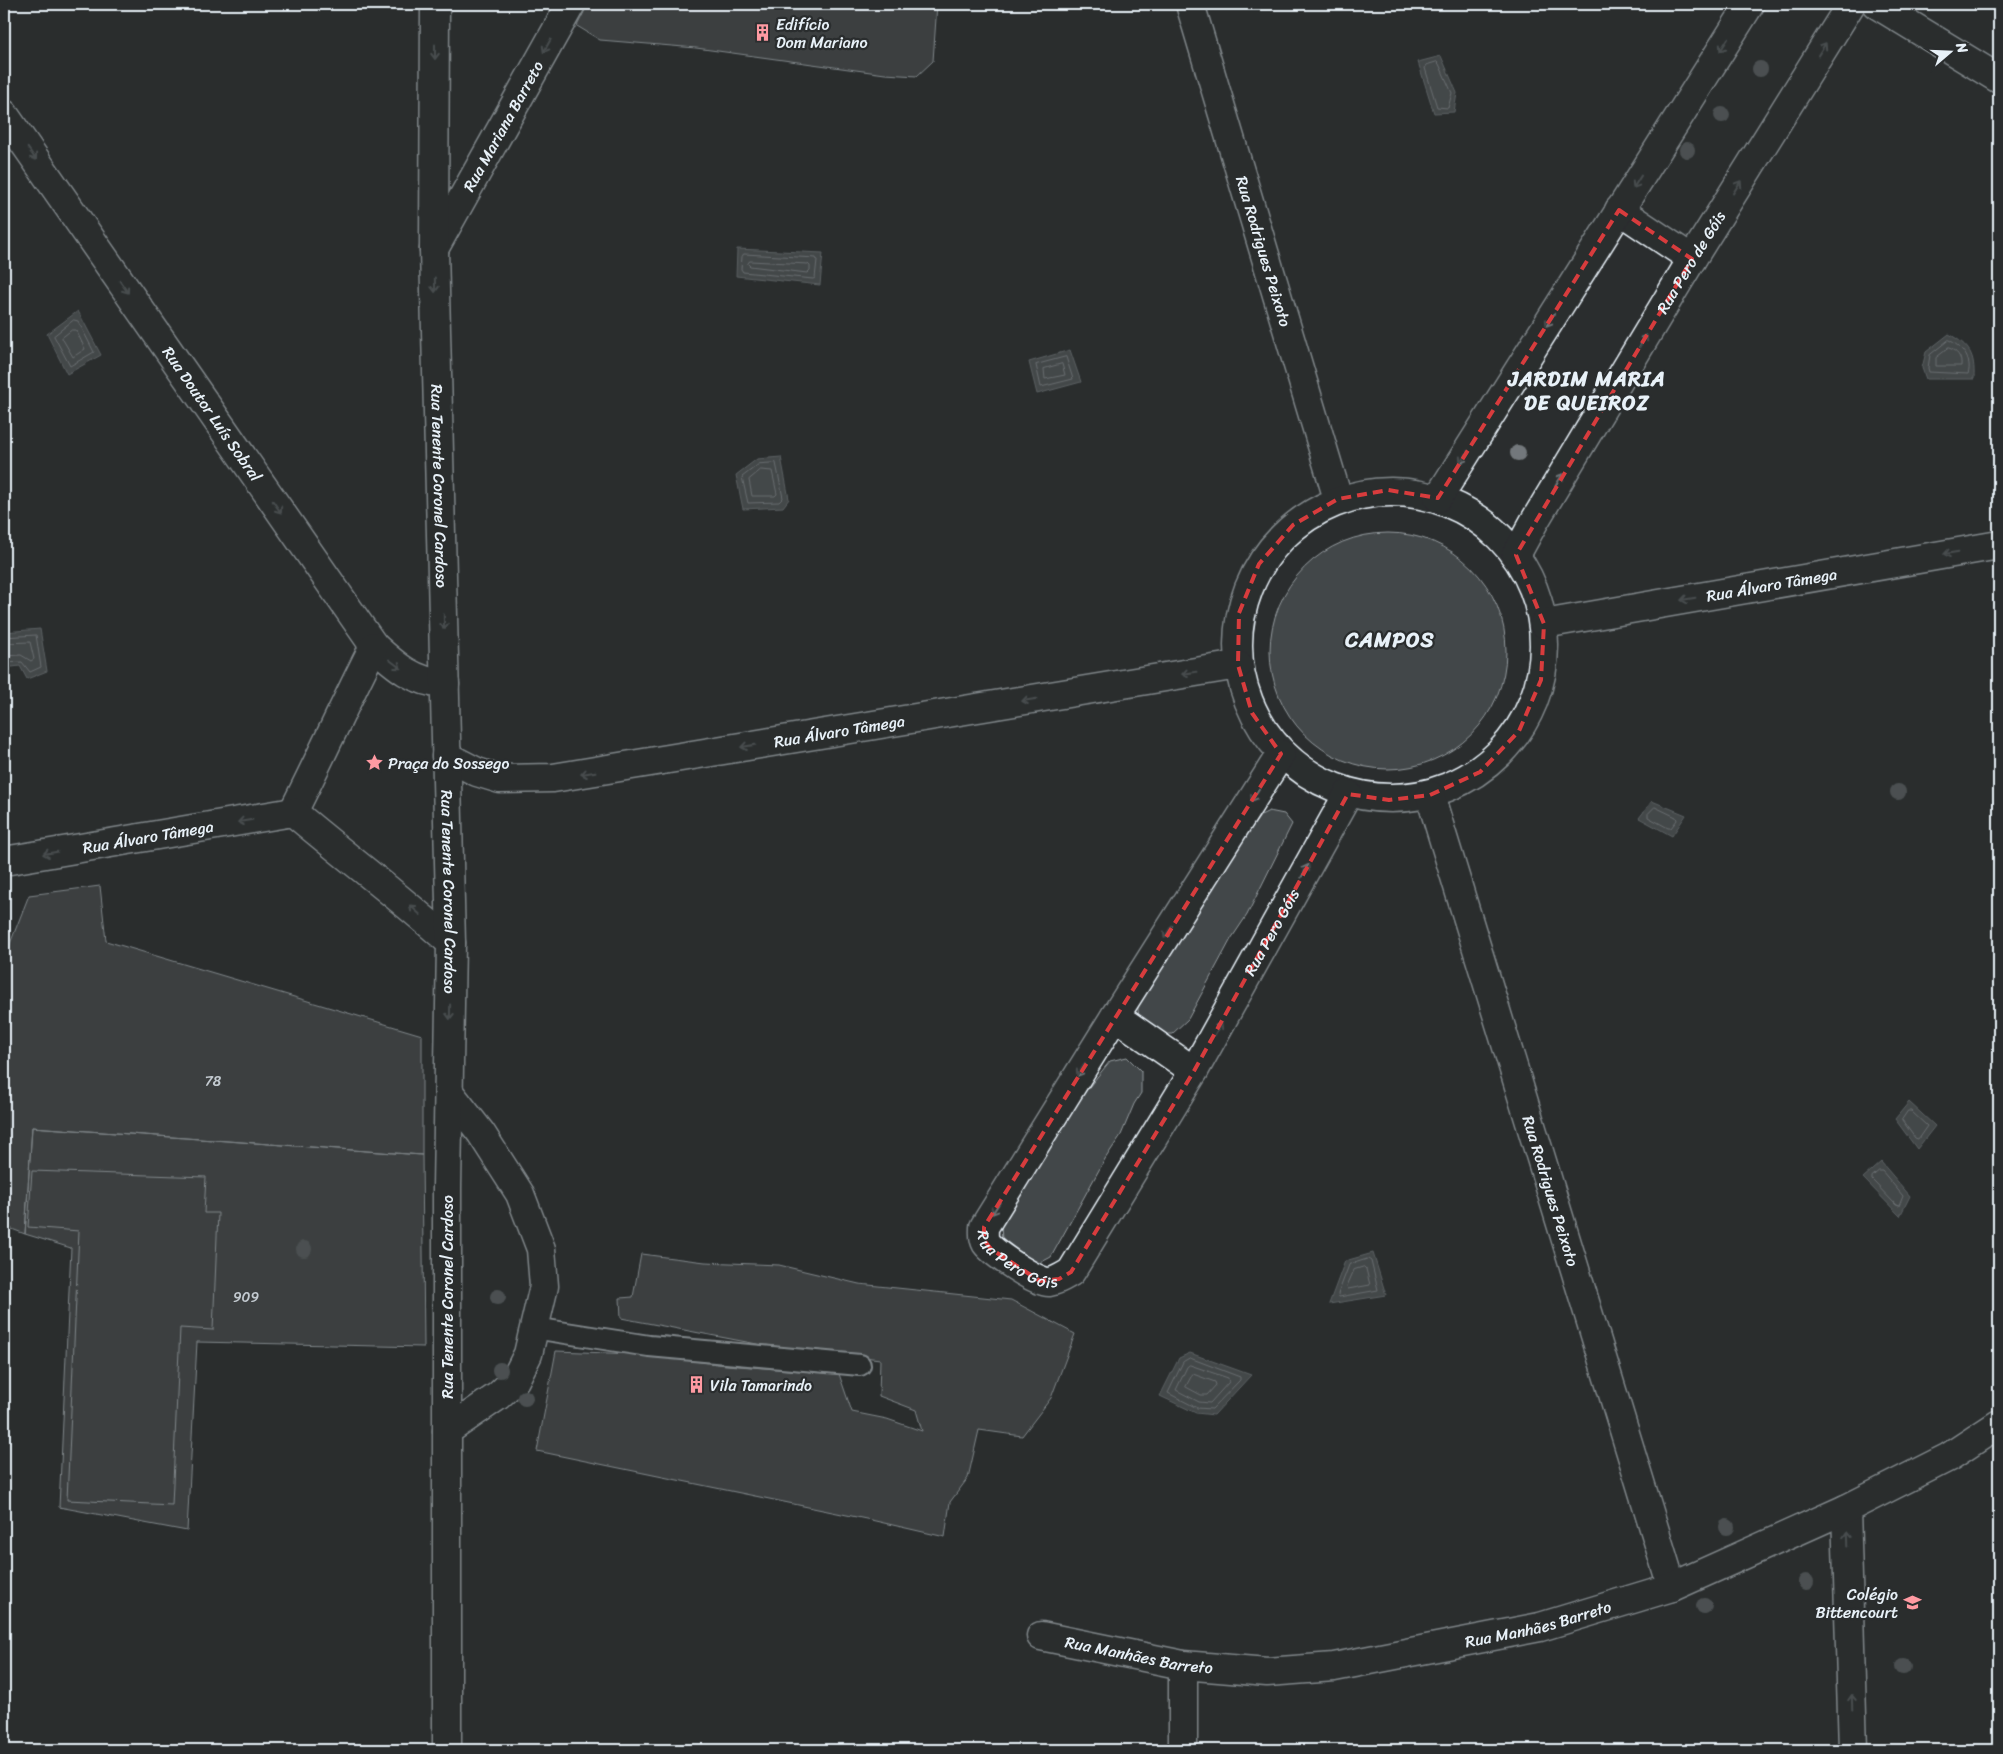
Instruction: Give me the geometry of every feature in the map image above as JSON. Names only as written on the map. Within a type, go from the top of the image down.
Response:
[{"type":"street","name":"Rua Tenente Coronel Cardoso","points":[[435,4],[434,249],[450,943],[447,1750]]},
{"type":"street","name":"Rua Mariana Barreto","points":[[434,249],[571,4]]},
{"type":"street","name":"Rua Rodrigues Peixoto","points":[[1190,4],[1338,499]]},
{"type":"street","points":[[1438,498],[1750,4]]},
{"type":"street","name":"Rua Pero de Góis","points":[[1516,555],[1692,259],[1851,4]]},
{"type":"street","points":[[1876,4],[1999,79]]},
{"type":"street","name":"Rua Doutor Luís Sobral","points":[[4,114],[374,646],[389,660],[424,682],[445,684]]},
{"type":"street","points":[[1619,210],[1692,259]]},
{"type":"street","points":[[1388,490],[1438,498],[1475,516],[1494,530],[1516,555],[1544,624],[1541,680],[1519,731],[1480,772],[1430,795],[1389,800],[1348,794],[1281,754],[1252,713],[1238,665],[1239,613],[1259,564],[1293,525],[1338,499],[1388,490]]},
{"type":"street","name":"Rua Álvaro Tâmega","points":[[1544,624],[1999,545]]},
{"type":"street","points":[[374,646],[349,694],[325,750],[293,812],[355,864],[410,906],[450,943]]},
{"type":"street","name":"Rua Álvaro Tâmega","points":[[446,756],[477,772],[500,779],[553,778],[1238,665]]},
{"type":"street","name":"Rua Pero Góis","points":[[1281,754],[1114,1016],[984,1227],[984,1240],[992,1249],[1040,1281],[1049,1282],[1071,1272],[1194,1071],[1348,794]]},
{"type":"street","name":"Rua Rodrigues Peixoto","points":[[1430,795],[1672,1587]]},
{"type":"street","name":"Rua Álvaro Tâmega","points":[[4,861],[293,812]]},
{"type":"street","points":[[1114,1016],[1194,1071]]},
{"type":"street","points":[[448,1431],[498,1396],[516,1380],[528,1354],[544,1286],[541,1249],[520,1194],[481,1133],[449,1092]]},
{"type":"street","name":"Rua Manhães Barreto","points":[[1041,1636],[1183,1665],[1267,1672],[1334,1668],[1540,1627],[1672,1587],[1846,1509],[1949,1458],[1999,1424]]},
{"type":"street","points":[[1846,1509],[1853,1750]]},
{"type":"street","points":[[1183,1665],[1183,1750]]},
{"type":"lane","points":[[534,1328],[649,1346],[860,1365]]},
{"type":"highlighted area","points":[[1619,210],[1692,259],[1516,555],[1544,624],[1541,680],[1519,731],[1480,772],[1430,795],[1389,800],[1348,794],[1194,1071],[1071,1272],[1059,1279],[1040,1281],[991,1249],[984,1240],[984,1227],[1281,754],[1252,713],[1238,665],[1239,613],[1259,564],[1293,525],[1338,499],[1388,490],[1438,498]]},
{"type":"shaded area","points":[[1376,533],[1400,533],[1422,538],[1444,547],[1472,567],[1486,585],[1497,606],[1504,628],[1506,651],[1504,674],[1497,696],[1486,717],[1472,735],[1444,755],[1422,764],[1400,769],[1376,769],[1354,764],[1332,755],[1304,735],[1284,707],[1275,685],[1270,663],[1270,639],[1275,617],[1284,595],[1304,567],[1332,547],[1354,538]]},
{"type":"shaded area","points":[[1269,811],[1284,814],[1292,824],[1247,915],[1231,939],[1188,1019],[1172,1034],[1162,1034],[1148,1030],[1140,1020],[1138,996],[1242,841],[1261,815]]},
{"type":"shaded area","points":[[1127,1057],[1141,1071],[1141,1093],[1134,1104],[1121,1135],[1105,1159],[1051,1257],[1034,1266],[1002,1241],[1001,1224],[1081,1097],[1110,1061]]},
{"type":"water","points":[[1441,56],[1457,93],[1454,112],[1434,113],[1418,62]]},
{"type":"water","points":[[737,249],[823,253],[820,285],[736,276]]},
{"type":"water","points":[[78,311],[101,355],[67,374],[47,334]]},
{"type":"water","points":[[1949,334],[1962,343],[1970,352],[1974,379],[1926,379],[1922,368],[1926,352]]},
{"type":"water","points":[[1070,350],[1081,382],[1037,394],[1029,362]]},
{"type":"water","points":[[781,457],[789,499],[783,507],[743,509],[736,475],[757,459]]},
{"type":"water","points":[[40,629],[47,671],[27,679],[20,666],[4,668],[4,632]]},
{"type":"water","points":[[1652,801],[1686,815],[1672,836],[1639,818]]},
{"type":"water","points":[[1909,1102],[1935,1126],[1917,1149],[1895,1119]]},
{"type":"water","points":[[1881,1162],[1910,1196],[1900,1216],[1863,1178]]},
{"type":"water","points":[[1373,1253],[1386,1295],[1329,1304],[1345,1261]]},
{"type":"water","points":[[1190,1353],[1251,1375],[1214,1415],[1196,1413],[1160,1396],[1179,1358]]},
{"type":"building","name":"Edifício Dom Mariano","points":[[588,4],[937,4],[933,61],[917,76],[885,74],[696,48],[600,40],[577,26]]},
{"type":"building","points":[[100,886],[106,941],[422,1035],[422,1155],[32,1127],[25,1234],[4,1226],[4,959],[29,895]]},
{"type":"building","points":[[32,1127],[422,1155],[424,1347],[197,1342],[187,1531],[59,1507],[71,1248],[25,1234]]},
{"type":"building","points":[[32,1171],[206,1177],[204,1213],[218,1213],[213,1330],[180,1328],[172,1505],[67,1500],[79,1231],[28,1227]]},
{"type":"building","name":"Vila Tamarindo","points":[[641,1254],[705,1262],[779,1265],[859,1284],[1011,1300],[1075,1334],[1051,1398],[1022,1436],[979,1430],[968,1478],[950,1502],[945,1537],[537,1451],[556,1351],[634,1354],[726,1365],[839,1374],[852,1412],[887,1419],[922,1431],[916,1410],[879,1396],[880,1359],[757,1344],[621,1318],[620,1298],[633,1297]]},
{"type":"place","name":"Edifício Dom Mariano","points":[[762,33]]},
{"type":"place","name":"Praça do Sossego","points":[[374,763]]},
{"type":"place","name":"Vila Tamarindo","points":[[696,1385]]},
{"type":"place","name":"Colégio Bittencourt","points":[[1912,1603]]},
{"type":"district","name":"JARDIM MARIA DE QUEIROZ","points":[[1587,391]]},
{"type":"district","name":"CAMPOS","points":[[1390,640]]}]
